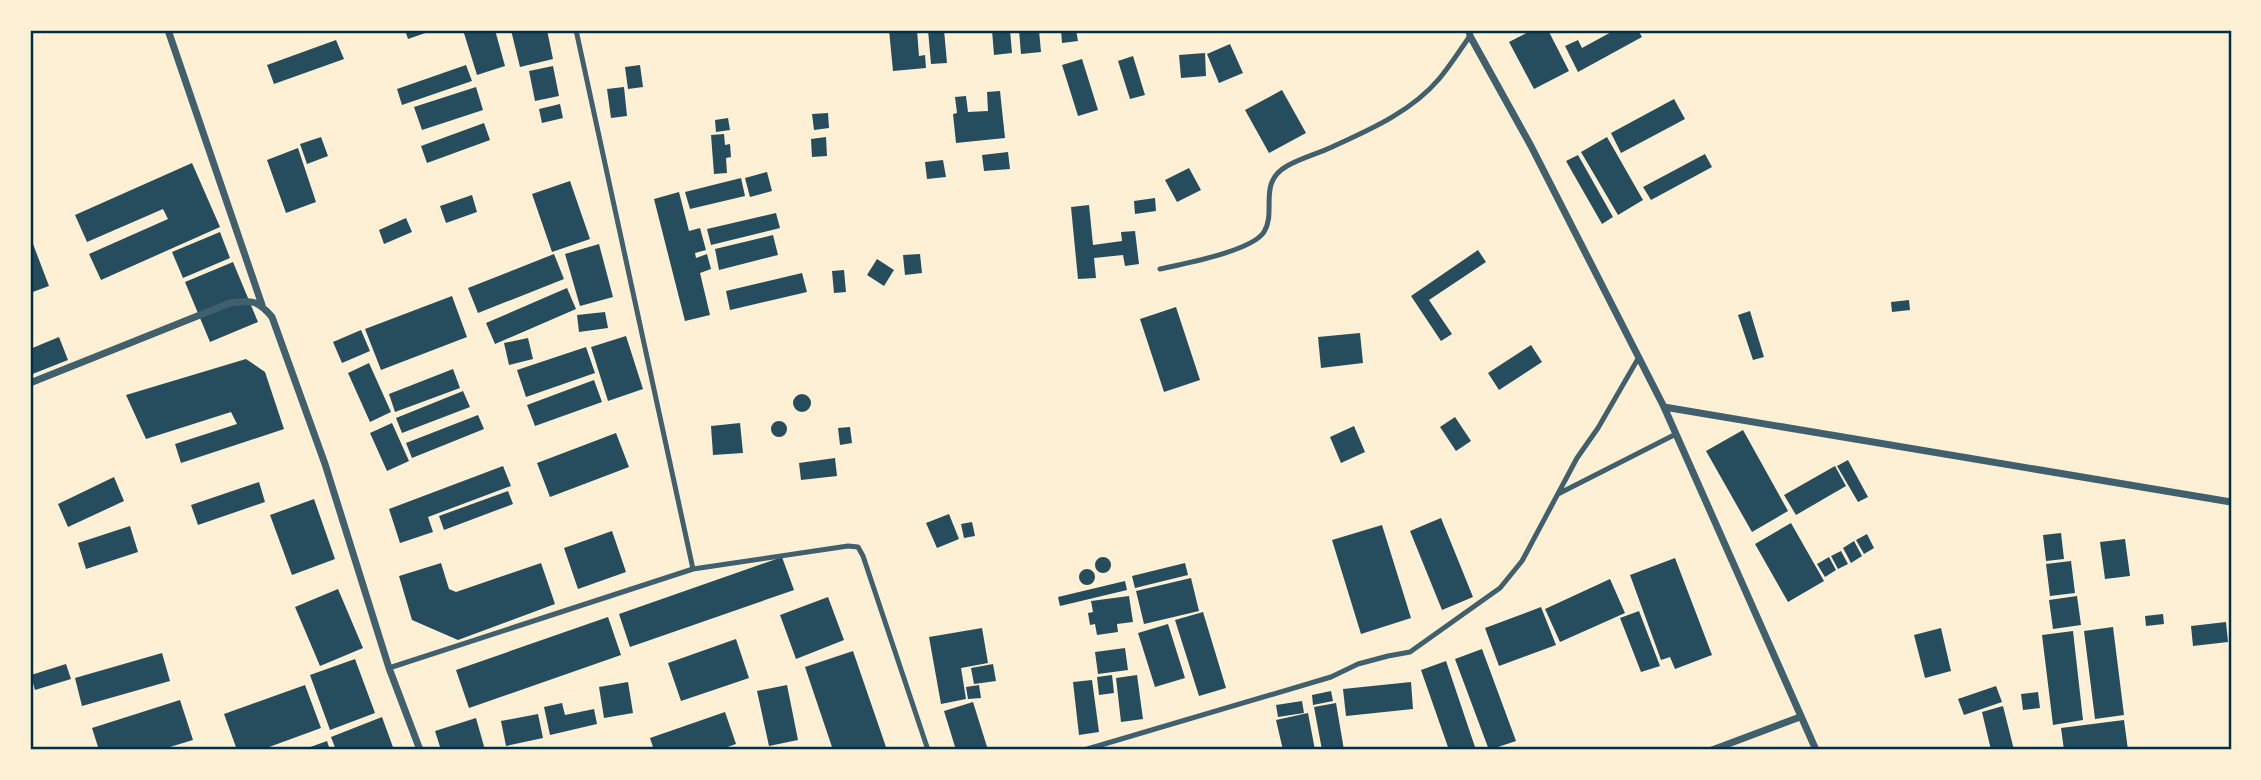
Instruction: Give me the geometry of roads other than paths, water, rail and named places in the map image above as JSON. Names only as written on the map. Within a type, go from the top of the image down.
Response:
[{"type":"street","points":[[168,30],[262,305],[272,317],[326,464],[389,668],[420,750]]},
{"type":"street","points":[[1470,33],[1531,146],[1664,407],[1816,750]]},
{"type":"street","points":[[30,383],[230,303],[248,301],[262,305]]},
{"type":"street","points":[[1664,407],[2231,502]]},
{"type":"street","points":[[1712,750],[1800,717]]},
{"type":"lane","points":[[576,30],[693,569]]},
{"type":"lane","points":[[1160,269],[1220,254],[1253,242],[1263,234],[1268,223],[1268,202],[1273,177],[1287,166],[1374,128],[1407,107],[1438,80],[1470,33]]},
{"type":"lane","points":[[1084,750],[1331,677],[1358,664],[1410,652],[1500,588],[1522,561],[1577,458],[1598,428],[1639,357]]},
{"type":"lane","points":[[1558,494],[1676,434]]},
{"type":"lane","points":[[389,668],[693,569],[848,546],[858,547],[863,555],[928,750]]}]
